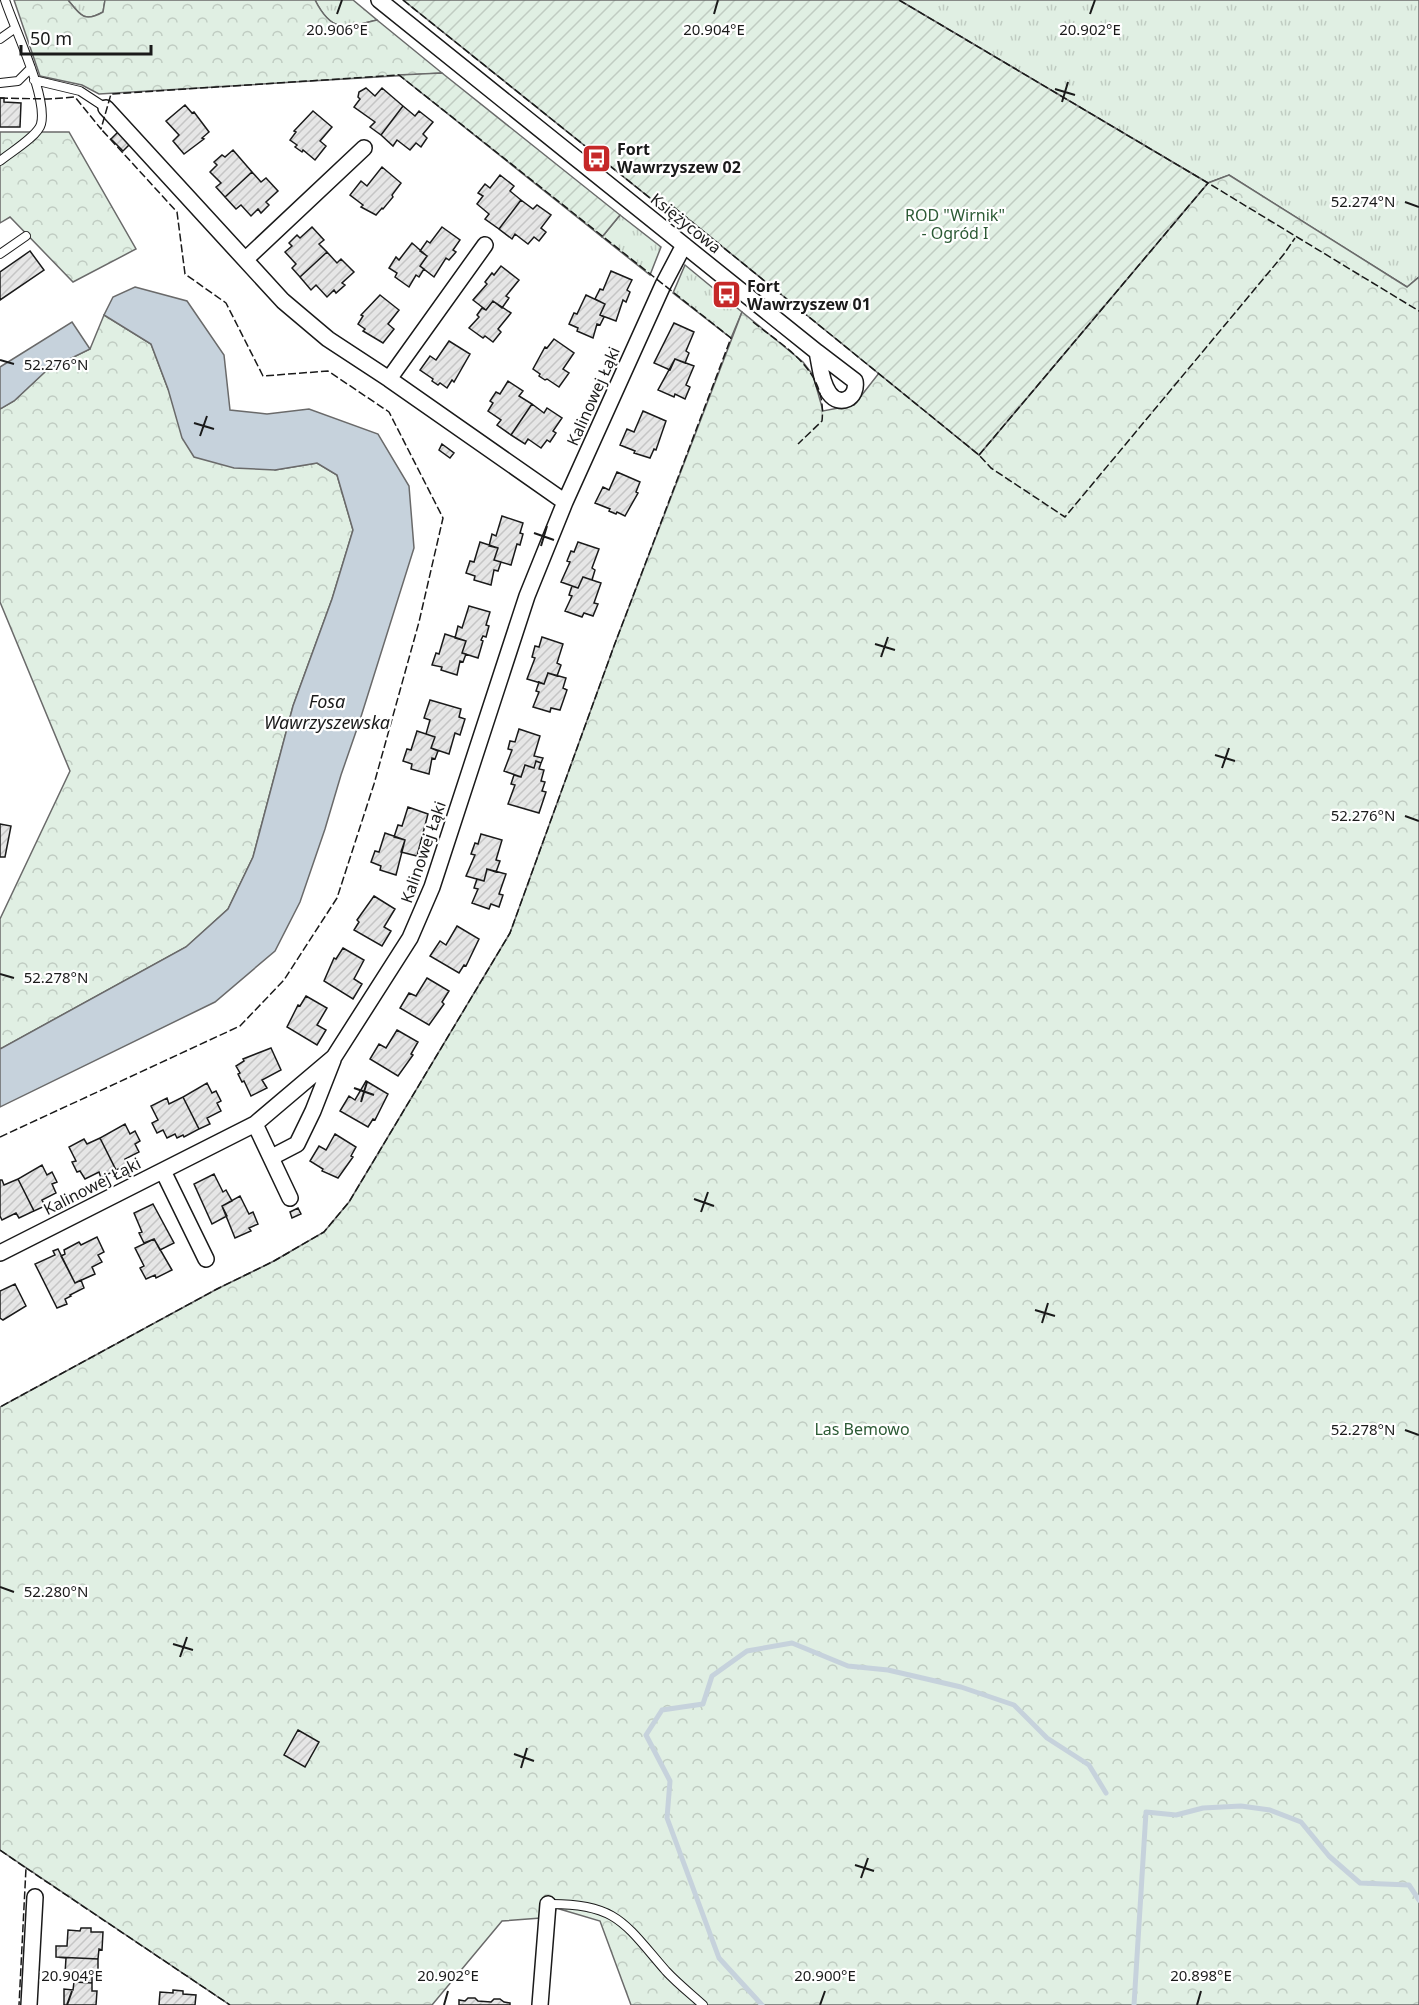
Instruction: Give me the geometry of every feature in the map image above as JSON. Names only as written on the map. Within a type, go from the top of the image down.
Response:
[{"type":"street","name":"Księżycowa","points":[[379,0],[855,381],[854,393],[849,399],[835,399],[825,386],[817,352]]},
{"type":"street","points":[[106,108],[283,301],[328,339],[565,502]]},
{"type":"street","points":[[246,259],[364,148]]},
{"type":"street","points":[[389,379],[485,245]]},
{"type":"street","name":"Kalinowej Łąki","points":[[0,1253],[255,1124],[334,1057],[410,938],[432,887],[527,596],[565,502],[663,285],[684,245]]},
{"type":"street","points":[[272,1157],[297,1144],[313,1111],[334,1057]]},
{"type":"street","points":[[255,1124],[290,1198]]},
{"type":"street","points":[[163,1171],[206,1259]]},
{"type":"street","points":[[29,2005],[35,1896]]},
{"type":"street","points":[[540,2005],[548,1904]]},
{"type":"lane","points":[[0,161],[29,138],[41,123],[41,98],[5,0]]},
{"type":"lane","points":[[0,39],[14,29]]},
{"type":"lane","points":[[0,83],[18,81],[31,69]]},
{"type":"lane","points":[[34,80],[80,91],[106,108]]},
{"type":"lane","points":[[0,254],[26,236]]},
{"type":"lane","points":[[548,1904],[571,1904],[603,1910],[625,1924],[667,1972],[703,2005]]},
{"type":"green space","points":[[14,0],[68,0],[83,16],[91,17],[103,12],[105,0],[315,0],[328,19],[341,26],[377,20],[442,73],[99,94],[82,85],[40,76]]},
{"type":"green space","points":[[68,0],[105,0],[103,12],[91,17],[83,16]]},
{"type":"green space","points":[[315,0],[353,0],[377,20],[341,26],[328,19]]},
{"type":"green space","name":"ROD \"Wirnik\" - Ogród I","points":[[403,0],[899,0],[1208,183],[979,455],[671,205],[650,198]]},
{"type":"green space","points":[[899,0],[1419,0],[1419,277],[1407,287],[1229,175],[1208,183]]},
{"type":"green space","points":[[442,73],[620,215],[602,237],[399,75]]},
{"type":"green space","points":[[0,132],[69,132],[136,249],[73,282],[10,217],[0,223]]},
{"type":"green space","name":"Las Bemowo","points":[[1229,175],[1407,287],[1419,277],[1419,2005],[631,2005],[600,1921],[556,1908],[554,1917],[502,1921],[432,2005],[230,2005],[0,1850],[0,1407],[324,1232],[349,1202],[510,933],[614,646],[742,312],[803,362],[813,375],[823,411],[854,405],[879,373],[979,455],[1208,183]]},
{"type":"green space","points":[[620,215],[661,247],[650,275],[602,237]]},
{"type":"green space","points":[[685,265],[742,312],[731,338],[673,293]]},
{"type":"green space","points":[[104,315],[151,344],[168,389],[275,470],[317,463],[337,475],[353,530],[332,599],[293,706],[253,857],[228,909],[186,947],[0,1049],[0,919],[70,771],[0,602],[0,409],[14,401],[47,370],[90,349]]},
{"type":"water","name":"Fosa Wawrzyszewska","points":[[135,287],[187,301],[224,355],[230,410],[267,414],[309,409],[378,434],[409,486],[414,548],[300,902],[275,951],[215,1002],[0,1107],[0,1049],[186,947],[228,909],[253,857],[293,706],[332,599],[353,530],[337,475],[317,463],[275,470],[234,468],[194,457],[182,438],[168,389],[151,344],[104,315],[113,297]]},
{"type":"water","points":[[72,322],[90,349],[47,370],[14,401],[0,409],[0,367]]},
{"type":"building","points":[[366,88],[375,96],[382,88],[403,106],[381,135],[370,127],[375,122],[354,107],[360,99],[359,92]]},
{"type":"building","points":[[0,98],[4,98],[4,102],[21,103],[20,127],[0,127]]},
{"type":"building","points":[[185,105],[192,113],[194,112],[209,132],[202,138],[204,139],[184,154],[173,141],[179,135],[166,121]]},
{"type":"building","points":[[403,106],[415,116],[419,111],[433,122],[423,134],[427,138],[421,147],[416,143],[410,150],[397,140],[393,146],[381,135]]},
{"type":"building","points":[[313,111],[332,127],[320,141],[326,146],[315,160],[303,150],[302,152],[295,147],[297,145],[290,140],[296,132],[294,131]]},
{"type":"building","points":[[119,131],[131,143],[123,151],[111,139]]},
{"type":"building","points":[[233,150],[252,172],[225,197],[216,187],[221,183],[210,172],[217,165],[214,162]]},
{"type":"building","points":[[382,167],[401,183],[392,195],[393,197],[376,215],[361,207],[363,205],[350,195],[361,181],[367,186]]},
{"type":"building","points":[[252,172],[261,182],[266,178],[278,191],[266,202],[269,205],[261,213],[258,209],[251,216],[241,205],[236,209],[225,197]]},
{"type":"building","points":[[500,175],[514,186],[510,191],[521,200],[499,229],[485,219],[489,214],[477,204],[483,196],[478,193],[485,184],[490,188]]},
{"type":"building","points":[[521,200],[533,209],[537,205],[551,215],[541,228],[546,232],[539,241],[534,237],[528,244],[515,234],[512,239],[499,229]]},
{"type":"building","points":[[312,227],[324,240],[319,244],[327,252],[300,277],[292,268],[296,264],[285,252],[292,246],[289,243],[297,235],[300,238]]},
{"type":"building","points":[[442,227],[460,240],[453,250],[456,252],[449,260],[446,258],[434,277],[420,266],[427,256],[420,251],[427,241],[430,243]]},
{"type":"building","points":[[412,243],[427,256],[420,266],[424,269],[419,277],[416,275],[409,287],[395,277],[397,273],[389,268],[396,257],[399,260]]},
{"type":"building","points":[[30,251],[44,270],[0,300],[0,272]]},
{"type":"building","points":[[327,252],[337,263],[341,259],[354,272],[342,283],[345,285],[336,293],[334,290],[327,297],[316,285],[311,290],[300,277]]},
{"type":"building","points":[[501,266],[519,280],[506,296],[509,298],[502,308],[493,301],[486,310],[473,300],[487,284],[485,282],[492,273],[494,275]]},
{"type":"building","points":[[611,271],[632,280],[627,290],[630,292],[626,302],[623,300],[616,321],[600,315],[605,304],[595,299],[600,289],[603,290]]},
{"type":"building","points":[[380,295],[399,310],[388,324],[394,329],[383,343],[363,331],[365,329],[358,324],[363,316],[361,315]]},
{"type":"building","points":[[586,295],[605,304],[600,315],[604,317],[600,325],[597,324],[593,338],[577,331],[578,328],[569,324],[574,313],[577,314]]},
{"type":"building","points":[[493,301],[511,313],[498,329],[501,332],[493,342],[469,328],[479,317],[477,315],[482,308],[486,310]]},
{"type":"building","points":[[674,323],[694,332],[686,351],[689,353],[685,363],[675,359],[670,370],[654,363]]},
{"type":"building","points":[[554,339],[574,353],[563,369],[569,373],[559,387],[539,376],[540,374],[533,369],[545,347],[547,348]]},
{"type":"building","points":[[449,341],[470,354],[454,382],[452,380],[447,388],[432,381],[433,379],[420,370],[430,356],[436,360]]},
{"type":"building","points":[[675,359],[694,366],[686,385],[690,387],[685,399],[658,390]]},
{"type":"building","points":[[508,381],[523,391],[519,396],[532,404],[511,435],[497,425],[501,420],[488,411],[493,403],[490,401],[496,392],[500,394]]},
{"type":"building","points":[[532,404],[544,413],[547,408],[562,418],[553,431],[556,433],[550,442],[547,440],[541,448],[528,439],[525,444],[511,435]]},
{"type":"building","points":[[643,411],[666,421],[656,450],[654,449],[650,458],[620,445],[627,429],[634,432]]},
{"type":"building","points":[[442,444],[454,453],[450,458],[439,450]]},
{"type":"building","points":[[617,472],[640,482],[636,492],[638,493],[625,516],[595,503],[603,487],[609,490]]},
{"type":"building","points":[[502,516],[523,523],[520,545],[517,544],[511,565],[494,560],[498,548],[489,546],[492,534],[496,536]]},
{"type":"building","points":[[480,542],[498,548],[494,560],[501,562],[498,571],[494,570],[491,585],[474,580],[475,576],[466,573],[470,561],[474,562]]},
{"type":"building","points":[[578,542],[599,549],[592,568],[595,570],[592,580],[583,577],[578,588],[561,582],[570,562],[567,561],[571,551],[574,552]]},
{"type":"building","points":[[583,577],[601,583],[594,603],[598,604],[593,616],[584,613],[582,617],[565,611],[572,596],[569,595],[572,586],[578,588]]},
{"type":"building","points":[[469,606],[490,612],[486,625],[489,626],[486,637],[483,636],[481,640],[483,641],[478,658],[462,653],[466,641],[455,638],[458,626],[462,628]]},
{"type":"building","points":[[445,634],[466,641],[462,653],[466,654],[463,662],[460,661],[457,675],[441,670],[442,667],[432,665],[436,653],[439,654]]},
{"type":"building","points":[[542,637],[563,644],[557,663],[561,665],[557,676],[548,673],[544,684],[527,679],[535,658],[532,657],[535,646],[539,647]]},
{"type":"building","points":[[548,673],[566,678],[563,688],[567,690],[560,710],[551,708],[550,712],[533,707],[539,692],[536,691],[539,682],[544,684]]},
{"type":"building","points":[[430,700],[461,709],[459,717],[465,719],[460,735],[455,733],[449,754],[431,748],[435,737],[426,734],[430,720],[424,718]]},
{"type":"building","points":[[519,729],[540,736],[534,756],[543,758],[541,763],[536,761],[534,768],[525,765],[521,777],[504,771],[512,750],[508,749],[510,741],[515,742]]},
{"type":"building","points":[[417,731],[435,737],[431,748],[438,751],[435,759],[432,758],[429,774],[411,769],[412,764],[403,761],[407,749],[411,750]]},
{"type":"building","points":[[536,761],[541,763],[539,769],[544,770],[541,781],[545,782],[542,791],[546,792],[539,813],[508,804],[515,785],[511,784],[514,775],[521,777],[525,765],[534,768]]},
{"type":"building","points":[[408,807],[428,814],[417,856],[401,852],[405,840],[394,837],[398,825],[402,826]]},
{"type":"building","points":[[0,824],[11,826],[5,857],[0,857]]},
{"type":"building","points":[[385,833],[405,840],[396,875],[380,870],[381,866],[371,862],[375,851],[379,852]]},
{"type":"building","points":[[481,834],[502,840],[496,860],[500,861],[496,872],[487,869],[484,881],[466,876],[475,855],[471,854]]},
{"type":"building","points":[[487,869],[506,874],[499,894],[503,895],[499,907],[491,904],[489,909],[472,903],[478,889],[474,888],[477,879],[484,881]]},
{"type":"building","points":[[374,896],[395,909],[384,927],[391,931],[382,946],[354,930],[359,922],[357,920]]},
{"type":"building","points":[[457,926],[479,939],[466,966],[464,965],[459,973],[430,956],[440,941],[446,945]]},
{"type":"building","points":[[343,948],[364,960],[354,979],[362,984],[353,999],[324,981],[334,958],[336,959]]},
{"type":"building","points":[[427,978],[449,991],[442,1002],[444,1004],[429,1025],[400,1008],[409,993],[416,996]]},
{"type":"building","points":[[306,996],[327,1008],[317,1025],[326,1030],[317,1045],[287,1027],[298,1005],[300,1006]]},
{"type":"building","points":[[397,1030],[418,1042],[411,1054],[413,1055],[398,1076],[370,1059],[379,1044],[386,1048]]},
{"type":"building","points":[[271,1048],[281,1070],[262,1080],[267,1088],[251,1096],[236,1066],[244,1061],[243,1059]]},
{"type":"building","points":[[366,1081],[388,1094],[375,1120],[373,1119],[368,1127],[340,1111],[349,1096],[355,1100]]},
{"type":"building","points":[[207,1083],[212,1093],[216,1091],[221,1101],[217,1103],[221,1111],[207,1118],[210,1124],[199,1129],[183,1097]]},
{"type":"building","points":[[183,1097],[199,1129],[177,1138],[175,1134],[167,1138],[163,1130],[157,1133],[152,1123],[158,1120],[151,1106],[167,1098],[169,1104]]},
{"type":"building","points":[[125,1124],[130,1134],[135,1131],[140,1141],[135,1144],[139,1152],[125,1159],[128,1165],[116,1170],[100,1138]]},
{"type":"building","points":[[335,1134],[356,1147],[351,1156],[353,1157],[338,1178],[322,1171],[323,1169],[310,1161],[319,1146],[326,1150]]},
{"type":"building","points":[[100,1138],[116,1170],[101,1178],[99,1172],[85,1179],[80,1171],[77,1172],[72,1162],[76,1161],[69,1147],[84,1139],[87,1144]]},
{"type":"building","points":[[42,1165],[47,1175],[52,1172],[57,1182],[52,1184],[56,1193],[42,1200],[45,1206],[34,1211],[18,1179]]},
{"type":"building","points":[[214,1174],[223,1192],[226,1190],[232,1201],[222,1206],[227,1216],[212,1224],[194,1184]]},
{"type":"building","points":[[18,1179],[34,1211],[19,1218],[16,1213],[2,1220],[0,1180],[4,1185]]},
{"type":"building","points":[[240,1196],[249,1214],[253,1212],[258,1224],[249,1228],[251,1231],[235,1238],[222,1206]]},
{"type":"building","points":[[153,1204],[174,1243],[160,1250],[154,1239],[144,1243],[134,1213]]},
{"type":"building","points":[[298,1208],[301,1214],[292,1218],[290,1212]]},
{"type":"building","points":[[97,1237],[104,1252],[98,1255],[102,1262],[92,1267],[95,1274],[75,1283],[61,1256],[65,1254],[64,1250],[79,1242],[81,1245]]},
{"type":"building","points":[[154,1239],[172,1270],[156,1278],[155,1275],[146,1279],[140,1268],[144,1266],[135,1248]]},
{"type":"building","points":[[58,1249],[75,1283],[81,1280],[84,1288],[65,1299],[67,1304],[57,1308],[35,1264],[55,1255],[53,1251]]},
{"type":"building","points":[[15,1284],[26,1306],[3,1320],[0,1318],[0,1291]]},
{"type":"building","points":[[298,1730],[319,1742],[305,1767],[284,1755]]},
{"type":"building","points":[[81,1928],[91,1928],[91,1932],[103,1932],[102,1950],[99,1949],[98,1959],[56,1957],[56,1946],[67,1946],[68,1930],[80,1931]]},
{"type":"building","points":[[56,1957],[98,1959],[98,1976],[92,1975],[92,1983],[74,1982],[74,1974],[65,1974],[66,1958]]},
{"type":"building","points":[[74,1982],[92,1983],[92,1991],[97,1991],[96,2005],[64,2005],[64,1989],[73,1990]]},
{"type":"building","points":[[173,1990],[196,1995],[195,2005],[159,2005],[160,1992],[173,1993]]},
{"type":"building","points":[[468,1998],[491,2002],[494,1999],[500,1999],[510,2005],[459,2005],[459,2000],[465,2001]]},
{"type":"waterway","points":[[762,2005],[719,1958],[667,1818],[670,1781],[646,1735],[662,1710],[703,1704],[712,1676],[747,1651],[792,1643],[848,1666],[888,1670],[961,1687],[1014,1705],[1047,1738],[1089,1765],[1106,1793]]},
{"type":"waterway","points":[[1134,2005],[1146,1812],[1176,1815],[1203,1808],[1241,1806],[1270,1810],[1301,1822],[1329,1856],[1360,1883],[1409,1885],[1419,1900]]},
{"type":"fence","points":[[403,0],[650,198],[671,205],[979,455],[991,468],[1065,517],[1295,238]]},
{"type":"fence","points":[[899,0],[1419,311]]},
{"type":"fence","points":[[0,98],[75,97],[101,129],[111,94],[399,75],[731,338],[614,646],[510,933],[349,1202],[324,1232],[0,1407]]},
{"type":"fence","points":[[0,1137],[240,1026],[284,980],[337,898],[374,784],[419,622],[443,518],[389,412],[328,371],[263,376],[226,303],[185,274],[177,212],[101,129]]},
{"type":"fence","points":[[979,455],[1208,183]]},
{"type":"fence","points":[[753,322],[802,362],[818,388],[822,403],[822,421],[798,444]]},
{"type":"fence","points":[[0,1850],[26,1868],[19,2005]]},
{"type":"fence","points":[[26,1868],[230,2005]]},
{"type":"place","name":"Fort Wawrzyszew 02","points":[[596,158]]},
{"type":"place","name":"Fort Wawrzyszew 01","points":[[726,295]]}]
